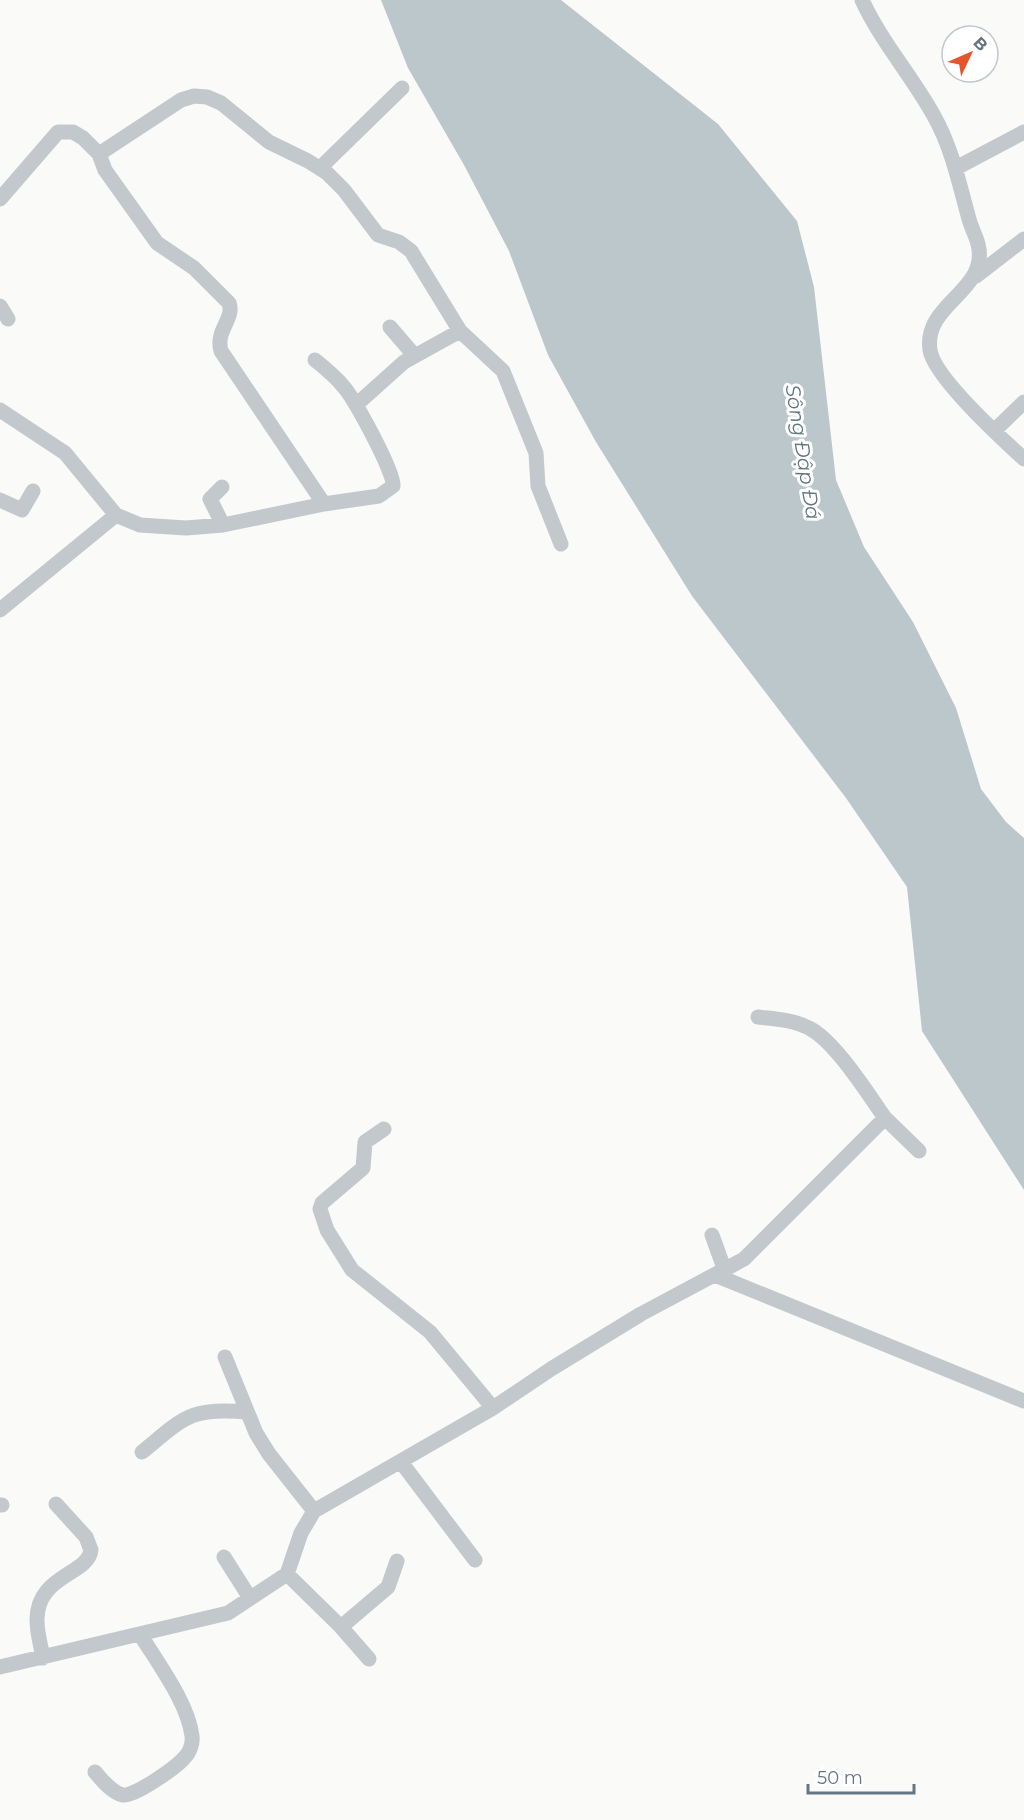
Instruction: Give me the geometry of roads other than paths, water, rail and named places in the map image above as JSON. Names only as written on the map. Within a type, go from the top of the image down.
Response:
[{"type":"street","points":[[862,0],[887,48],[934,115],[956,168],[979,245],[976,276]]},
{"type":"street","points":[[320,168],[402,88]]},
{"type":"street","points":[[99,154],[181,100],[199,95],[221,103],[261,137],[320,168],[344,190],[378,235],[399,242],[411,251],[460,331],[498,365],[510,385],[536,453],[538,486],[561,544]]},
{"type":"street","points":[[0,199],[58,132],[73,132],[83,138],[99,154],[105,170],[157,243],[194,268],[229,303],[231,309],[219,336],[221,351],[324,504]]},
{"type":"street","points":[[956,168],[1024,132]]},
{"type":"street","points":[[1024,240],[976,276],[938,316],[930,336],[930,351],[936,364],[951,384],[1024,459]]},
{"type":"street","points":[[390,327],[414,355]]},
{"type":"street","points":[[356,405],[394,369],[414,355],[460,331]]},
{"type":"street","points":[[0,410],[65,453],[116,515],[128,521],[151,526],[186,528],[223,525],[324,504],[379,496],[393,486],[394,481],[387,465],[356,405],[343,386],[315,360]]},
{"type":"street","points":[[994,430],[1024,402]]},
{"type":"street","points":[[222,487],[210,499],[223,525]]},
{"type":"street","points":[[0,500],[22,510],[33,491]]},
{"type":"street","points":[[0,610],[116,515]]},
{"type":"street","points":[[758,1017],[801,1024],[817,1032],[885,1118],[919,1150]]},
{"type":"street","points":[[0,1667],[43,1658],[86,1645],[218,1617],[250,1598],[287,1574],[301,1533],[314,1511],[493,1408],[550,1369],[641,1314],[720,1273],[760,1245],[885,1118]]},
{"type":"street","points":[[384,1129],[365,1142],[363,1168],[322,1203],[320,1209],[327,1230],[352,1270],[430,1332],[493,1408]]},
{"type":"street","points":[[712,1235],[720,1273]]},
{"type":"street","points":[[720,1273],[1024,1401]]},
{"type":"street","points":[[225,1357],[247,1412],[269,1454],[314,1511]]},
{"type":"street","points":[[142,1452],[190,1415],[215,1409],[247,1412]]},
{"type":"street","points":[[401,1462],[475,1560]]},
{"type":"street","points":[[43,1658],[36,1618],[40,1602],[56,1581],[88,1560],[91,1550],[86,1537],[56,1504]]},
{"type":"street","points":[[224,1557],[250,1598]]},
{"type":"street","points":[[341,1628],[388,1587],[393,1579],[397,1561]]},
{"type":"street","points":[[287,1574],[369,1659]]},
{"type":"street","points":[[95,1772],[114,1791],[127,1796],[137,1792],[176,1765],[185,1758],[191,1747],[193,1739],[185,1713],[140,1634]]},
{"type":"water","name":"Sông Đập Đá","points":[[381,0],[561,0],[718,124],[797,221],[814,287],[836,480],[864,547],[913,622],[956,708],[981,789],[1006,822],[1024,838],[1024,1190],[922,1031],[907,887],[846,798],[692,596],[596,442],[548,355],[509,251],[464,165],[408,68]]}]
